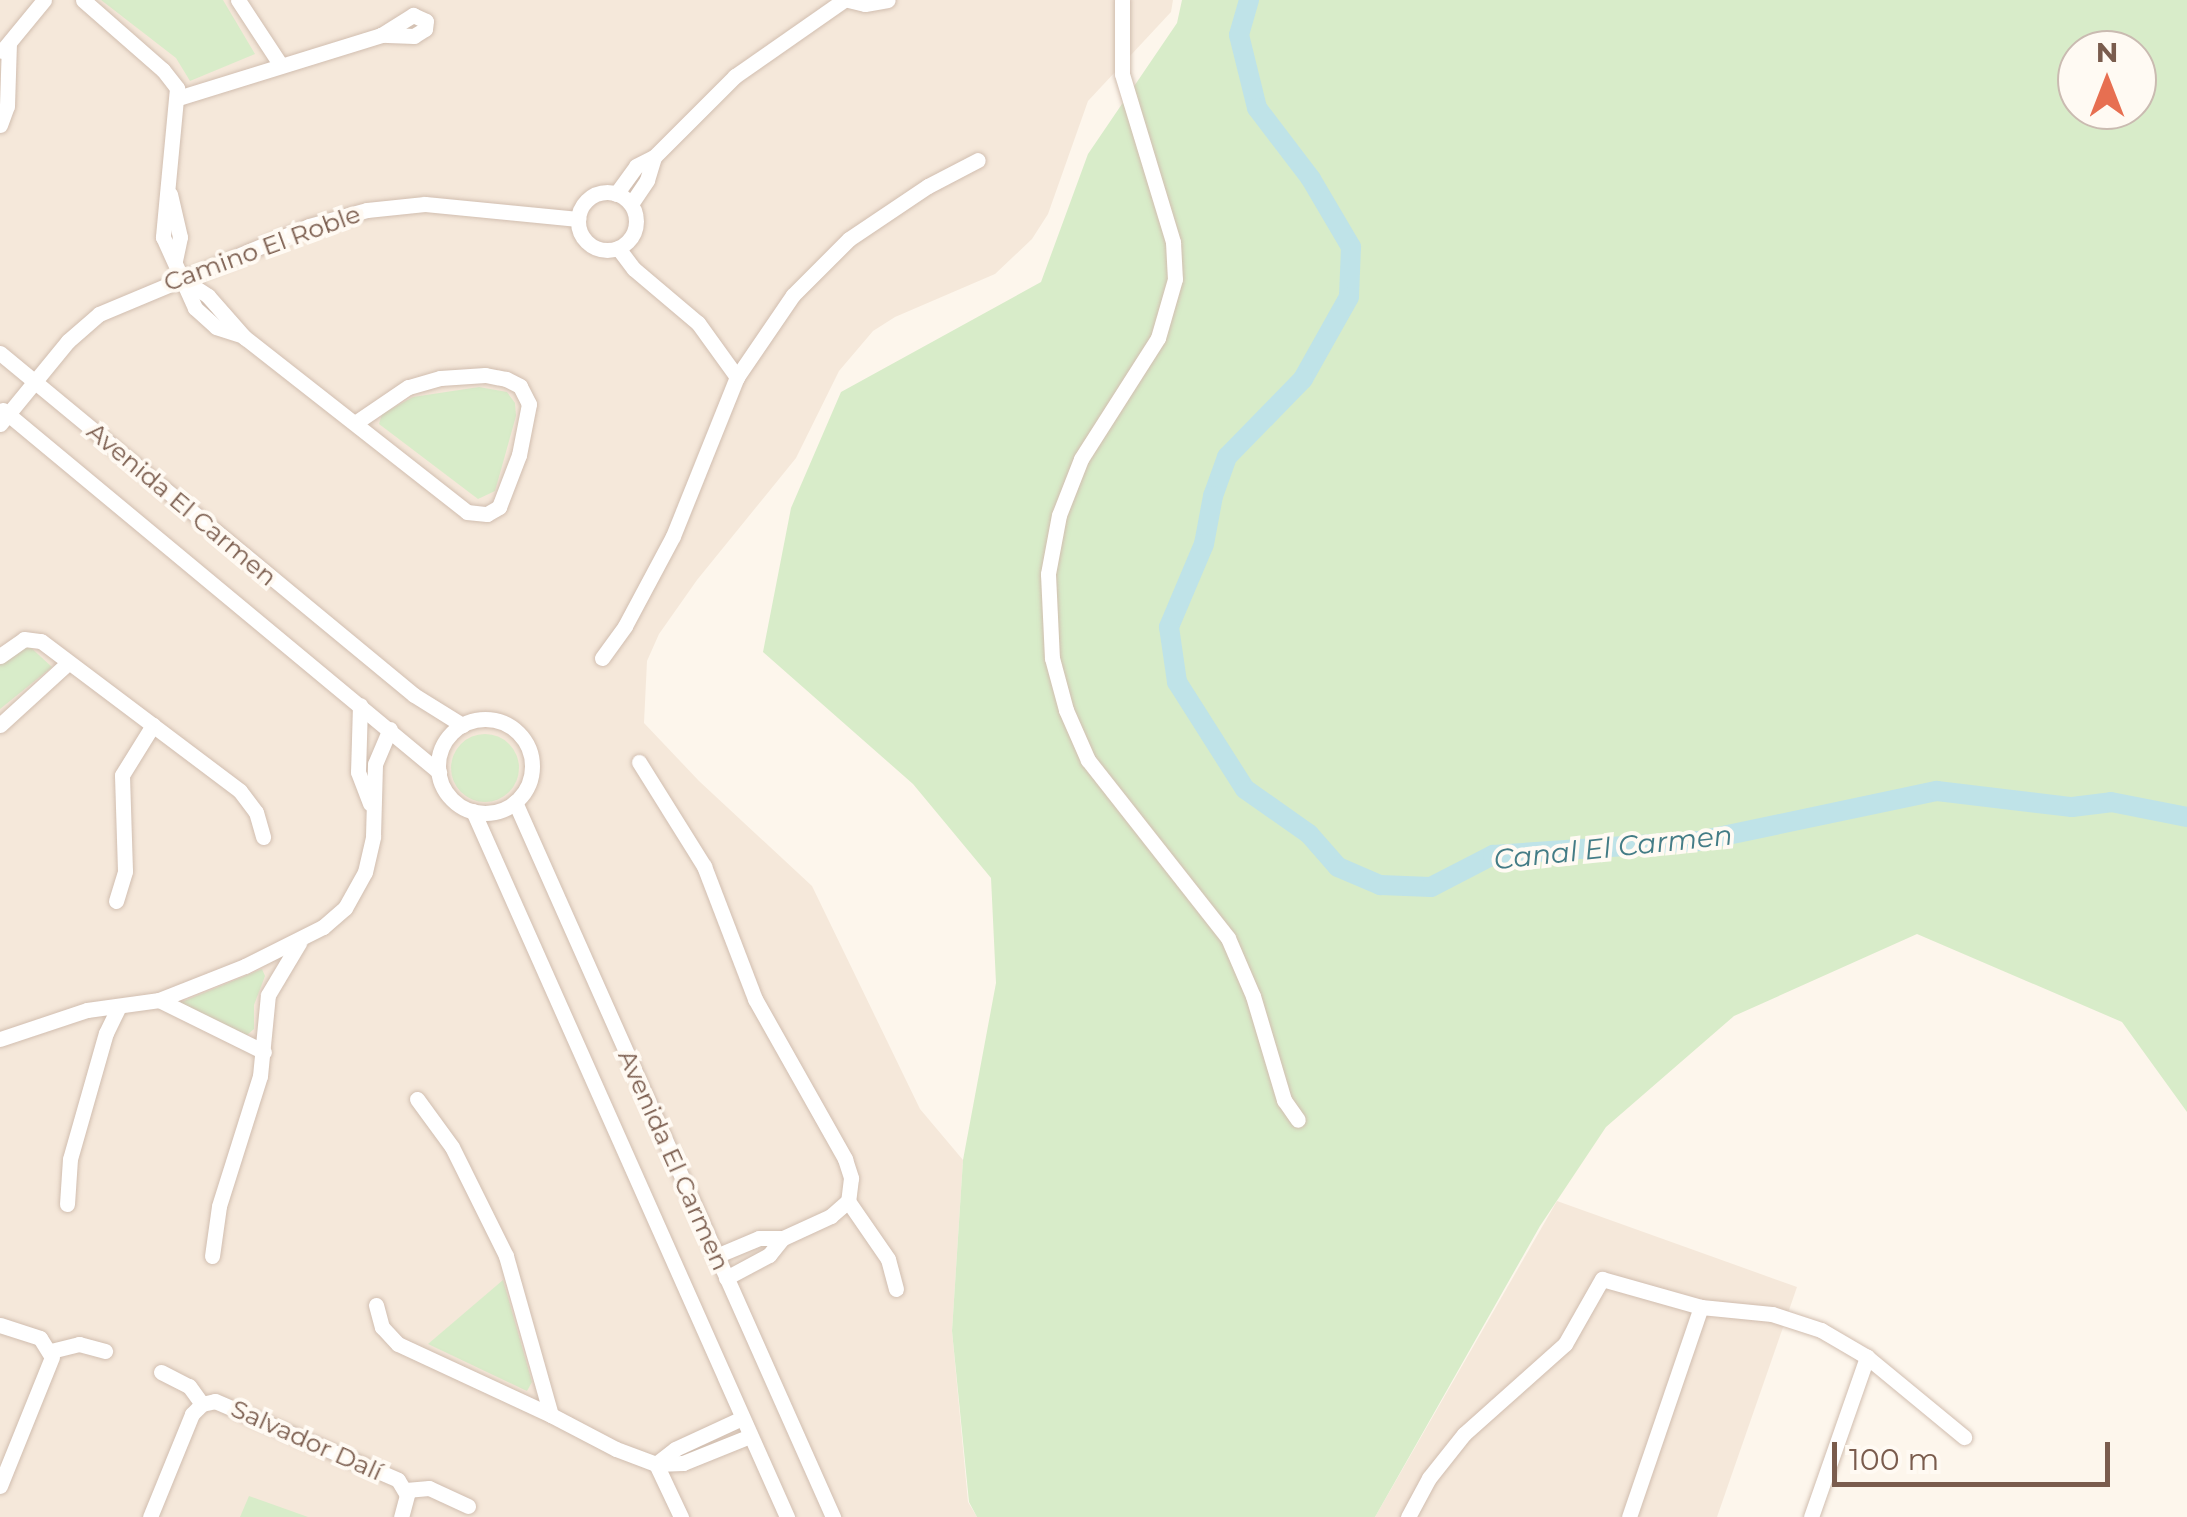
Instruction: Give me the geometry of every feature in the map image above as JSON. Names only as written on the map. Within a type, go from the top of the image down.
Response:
[{"type":"street","points":[[0,125],[7,106],[4,48],[44,0]]},
{"type":"street","points":[[83,0],[173,80],[178,98],[170,194],[180,237],[177,269],[204,318],[244,336],[462,508],[481,514],[494,511],[504,498],[524,436],[529,404],[520,386],[506,379],[485,375],[440,378],[408,387],[355,423]]},
{"type":"street","points":[[238,0],[280,64]]},
{"type":"street","points":[[616,194],[636,166],[654,157],[735,76],[846,0],[865,4],[888,0]]},
{"type":"street","points":[[1122,0],[1122,74],[1173,242],[1174,279],[1158,338],[1088,446],[1059,516],[1048,574],[1052,658],[1066,710],[1088,760],[1228,938],[1253,996],[1284,1100],[1298,1120]]},
{"type":"street","points":[[178,98],[380,34]]},
{"type":"street","points":[[630,204],[648,180],[654,157]]},
{"type":"street","points":[[602,658],[625,626],[673,536],[737,377],[793,295],[831,253],[928,186],[978,160]]},
{"type":"street","points":[[616,194],[630,204],[635,229],[618,248],[602,250],[586,242],[578,219],[591,197],[616,194]]},
{"type":"street","name":"Camino El Roble","points":[[3,415],[98,314],[177,269],[368,210],[466,205],[578,219]]},
{"type":"street","points":[[618,248],[634,269],[698,323],[737,377]]},
{"type":"street","name":"Avenida El Carmen","points":[[0,352],[414,695],[462,725]]},
{"type":"street","name":"Avenida El Carmen","points":[[3,415],[360,704],[438,772]]},
{"type":"street","points":[[0,656],[31,638],[42,640],[240,790],[256,812],[264,837]]},
{"type":"street","points":[[0,725],[68,663]]},
{"type":"street","points":[[360,704],[358,772],[372,807]]},
{"type":"street","points":[[478,719],[496,720],[524,739],[532,772],[515,802],[495,812],[473,811],[448,794],[438,772],[445,741],[462,725],[478,719]]},
{"type":"street","points":[[116,900],[126,871],[122,775],[152,725]]},
{"type":"street","points":[[0,1040],[47,1020],[159,1000],[301,940],[335,917],[360,884],[371,850],[377,753],[390,729]]},
{"type":"street","points":[[638,762],[704,866],[761,1013],[846,1159],[852,1178],[848,1200],[816,1224],[782,1238],[759,1238],[716,1256]]},
{"type":"street","name":"Avenida El Carmen","points":[[515,802],[833,1517]]},
{"type":"street","name":"Avenida El Carmen","points":[[473,811],[787,1517]]},
{"type":"street","points":[[212,1256],[219,1206],[255,1094],[264,1052],[268,995],[301,940]]},
{"type":"street","points":[[159,1000],[264,1052]]},
{"type":"street","points":[[67,1204],[70,1159],[106,1033],[119,1006]]},
{"type":"street","points":[[417,1098],[466,1171],[506,1256],[551,1415]]},
{"type":"street","points":[[848,1200],[888,1259],[896,1289]]},
{"type":"street","points":[[726,1278],[769,1255],[782,1238]]},
{"type":"street","points":[[1408,1517],[1429,1478],[1464,1434],[1565,1344],[1602,1280],[1701,1308],[1749,1309],[1795,1320],[1867,1358],[1964,1438]]},
{"type":"street","points":[[376,1305],[382,1326],[398,1344],[616,1449],[656,1464],[683,1463],[750,1436]]},
{"type":"street","points":[[1629,1517],[1701,1308]]},
{"type":"street","points":[[0,1325],[40,1338],[51,1350],[50,1369],[0,1486]]},
{"type":"street","points":[[51,1350],[79,1344],[105,1351]]},
{"type":"street","points":[[1811,1517],[1867,1358]]},
{"type":"street","name":"Salvador Dalí","points":[[161,1372],[189,1386],[202,1404]]},
{"type":"street","name":"Salvador Dalí","points":[[150,1517],[192,1414],[202,1404],[222,1402],[392,1477],[406,1490],[429,1488],[468,1506]]},
{"type":"street","points":[[656,1464],[674,1449],[742,1418]]},
{"type":"street","points":[[656,1464],[681,1517]]},
{"type":"street","name":"Salvador Dalí","points":[[401,1517],[406,1490]]},
{"type":"shaded area","points":[[0,0],[1173,0],[1171,12],[1088,101],[1048,214],[1032,239],[995,274],[895,317],[873,331],[839,371],[796,458],[697,580],[659,634],[647,661],[644,723],[699,781],[812,886],[920,1109],[963,1160],[952,1331],[968,1502],[977,1517],[0,1517]]},
{"type":"shaded area","points":[[1557,1201],[1797,1287],[1717,1517],[1375,1517]]},
{"type":"green space","points":[[101,0],[223,0],[255,54],[190,81],[176,58]]},
{"type":"green space","points":[[1182,0],[2187,0],[2187,1112],[2122,1022],[1917,934],[1734,1016],[1606,1127],[1540,1226],[1375,1517],[977,1517],[969,1502],[952,1331],[963,1160],[996,983],[991,878],[913,784],[763,652],[791,508],[841,392],[1041,282],[1088,154],[1177,23]]},
{"type":"green space","points":[[479,387],[507,392],[515,403],[516,416],[495,491],[478,499],[379,424],[382,414],[413,397]]},
{"type":"green space","points":[[28,645],[52,667],[0,709],[0,665]]},
{"type":"green space","points":[[485,734],[498,736],[509,744],[517,755],[517,781],[509,792],[498,800],[485,802],[472,800],[461,792],[453,781],[451,768],[453,755],[461,744],[472,736]]},
{"type":"green space","points":[[262,969],[265,976],[254,1005],[254,1029],[247,1035],[179,1003]]},
{"type":"green space","points":[[503,1280],[532,1382],[527,1391],[428,1344]]},
{"type":"green space","points":[[249,1496],[308,1517],[240,1517]]},
{"type":"waterway","name":"Canal El Carmen","points":[[1249,0],[1239,35],[1257,108],[1311,179],[1351,247],[1349,297],[1303,379],[1227,457],[1213,496],[1204,544],[1169,627],[1177,682],[1245,789],[1309,834],[1338,867],[1380,885],[1431,887],[1493,855],[1699,841],[1937,791],[2072,807],[2111,802],[2187,817]]}]
